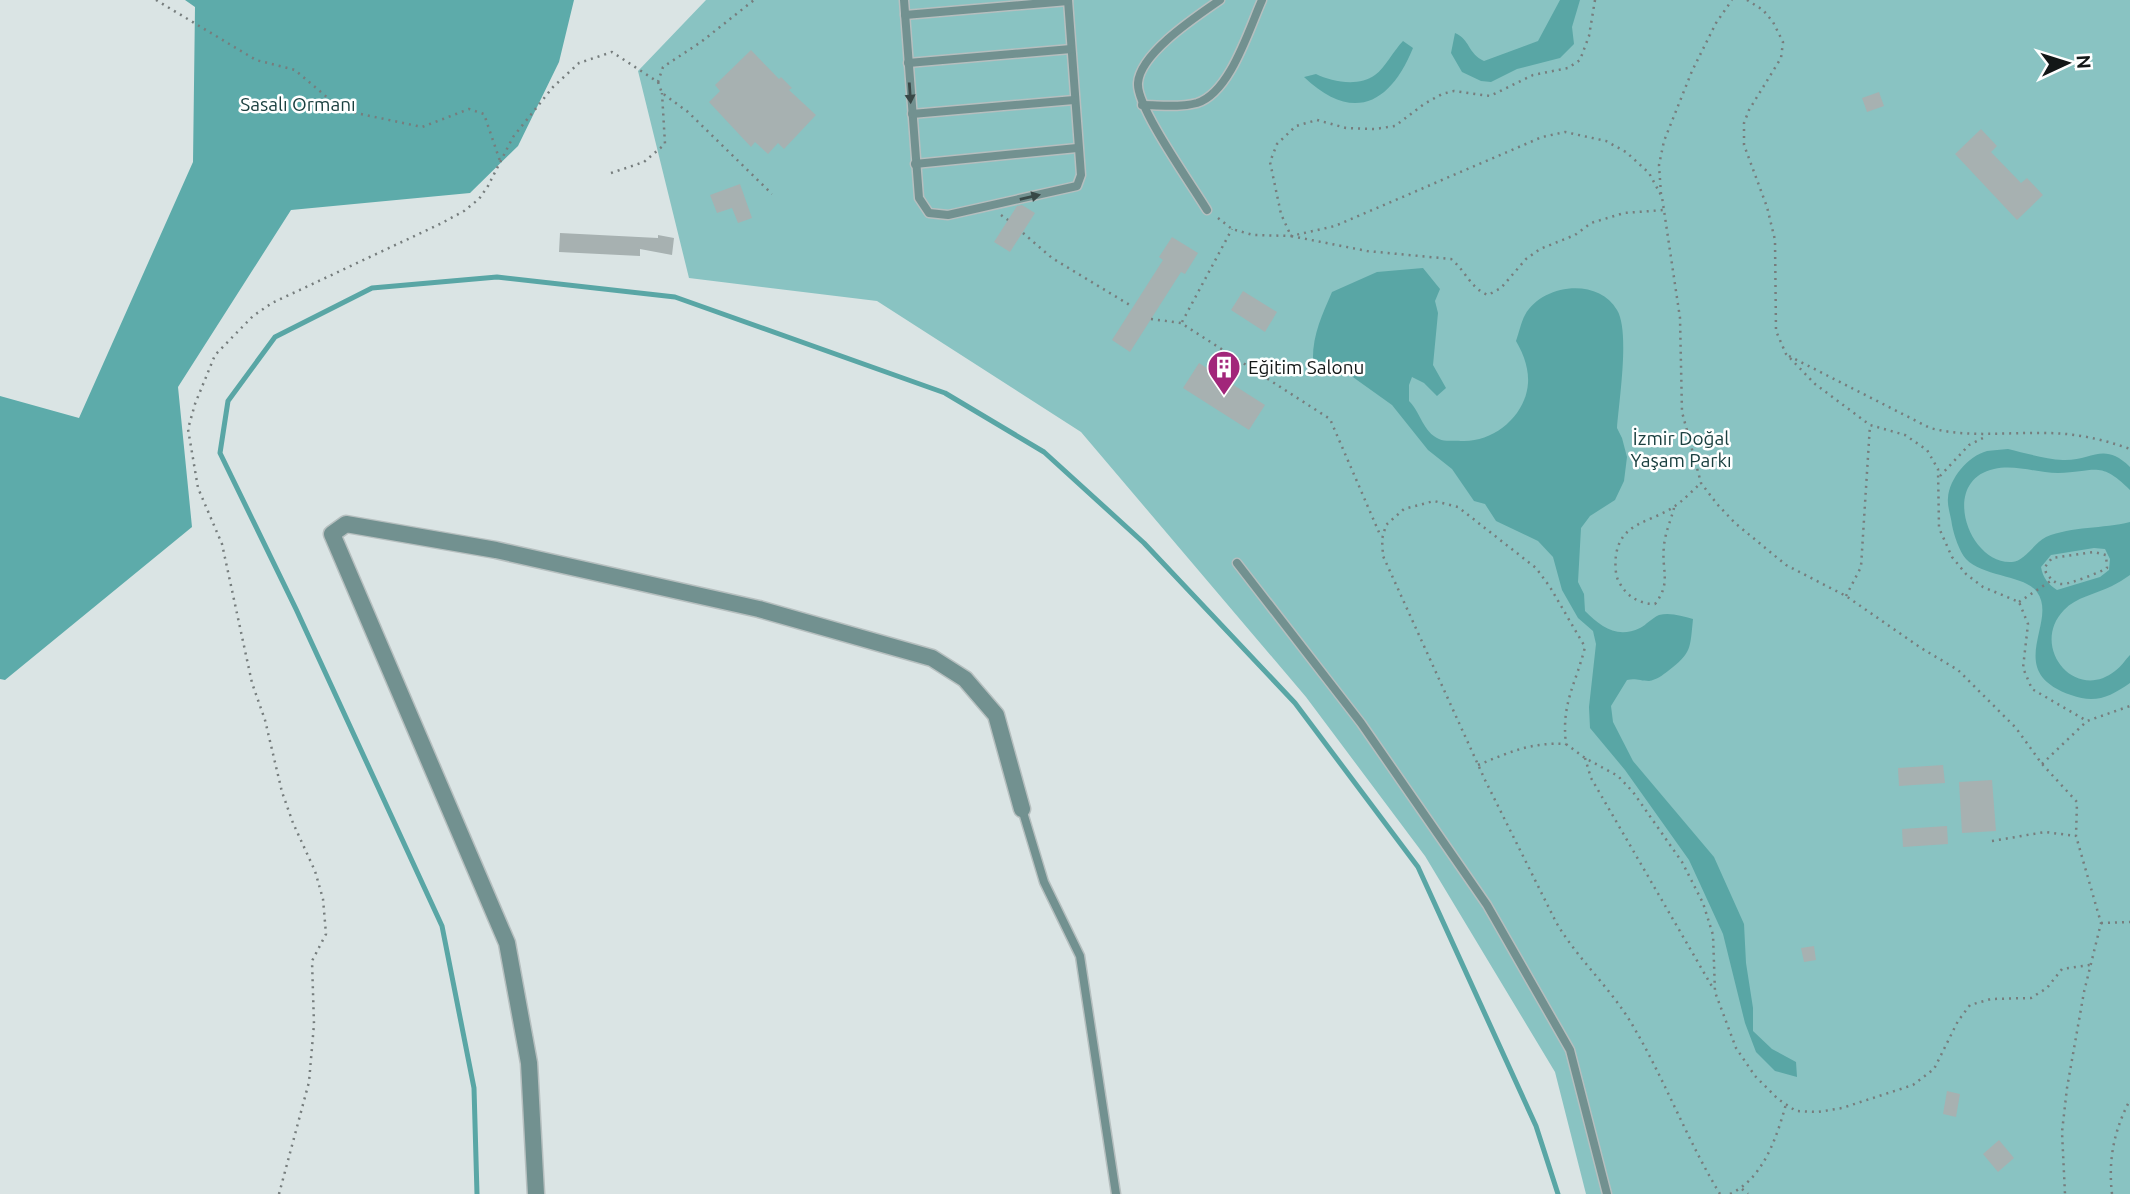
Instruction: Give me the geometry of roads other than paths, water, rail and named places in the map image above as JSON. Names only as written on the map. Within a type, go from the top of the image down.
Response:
[{"type":"street","points":[[536,1194],[529,1063],[507,943],[332,534],[346,524],[496,550],[759,609],[932,658],[965,679],[996,715],[1022,809]]},
{"type":"lane","points":[[904,0],[908,63],[912,114],[915,164],[919,198],[929,213],[948,215],[1077,186],[1081,175],[1068,0],[905,15]]},
{"type":"lane","points":[[1207,210],[1143,104],[1138,82],[1148,61],[1167,40],[1220,0]]},
{"type":"lane","points":[[1143,104],[1178,106],[1199,102],[1215,92],[1229,73],[1262,0]]},
{"type":"lane","points":[[908,63],[1071,49]]},
{"type":"lane","points":[[912,114],[1074,100]]},
{"type":"lane","points":[[915,164],[1077,148]]},
{"type":"lane","points":[[1237,563],[1361,723],[1488,905],[1570,1050],[1606,1194]]},
{"type":"lane","points":[[1022,809],[1044,882],[1080,956],[1116,1194]]},
{"type":"waterway","points":[[477,1194],[474,1088],[442,926],[296,609],[220,453],[228,401],[275,337],[372,288],[497,277],[675,297],[945,393],[1044,452],[1144,543],[1295,703],[1418,867],[1536,1126],[1558,1194]]},
{"type":"place","name":"Eğitim Salonu","points":[[1224,397]]},
{"type":"park label","name":"Sasalı Ormanı","points":[[298,104]]},
{"type":"park label","name":"İzmir Doğal Yaşam Parkı","points":[[1681,449]]}]
